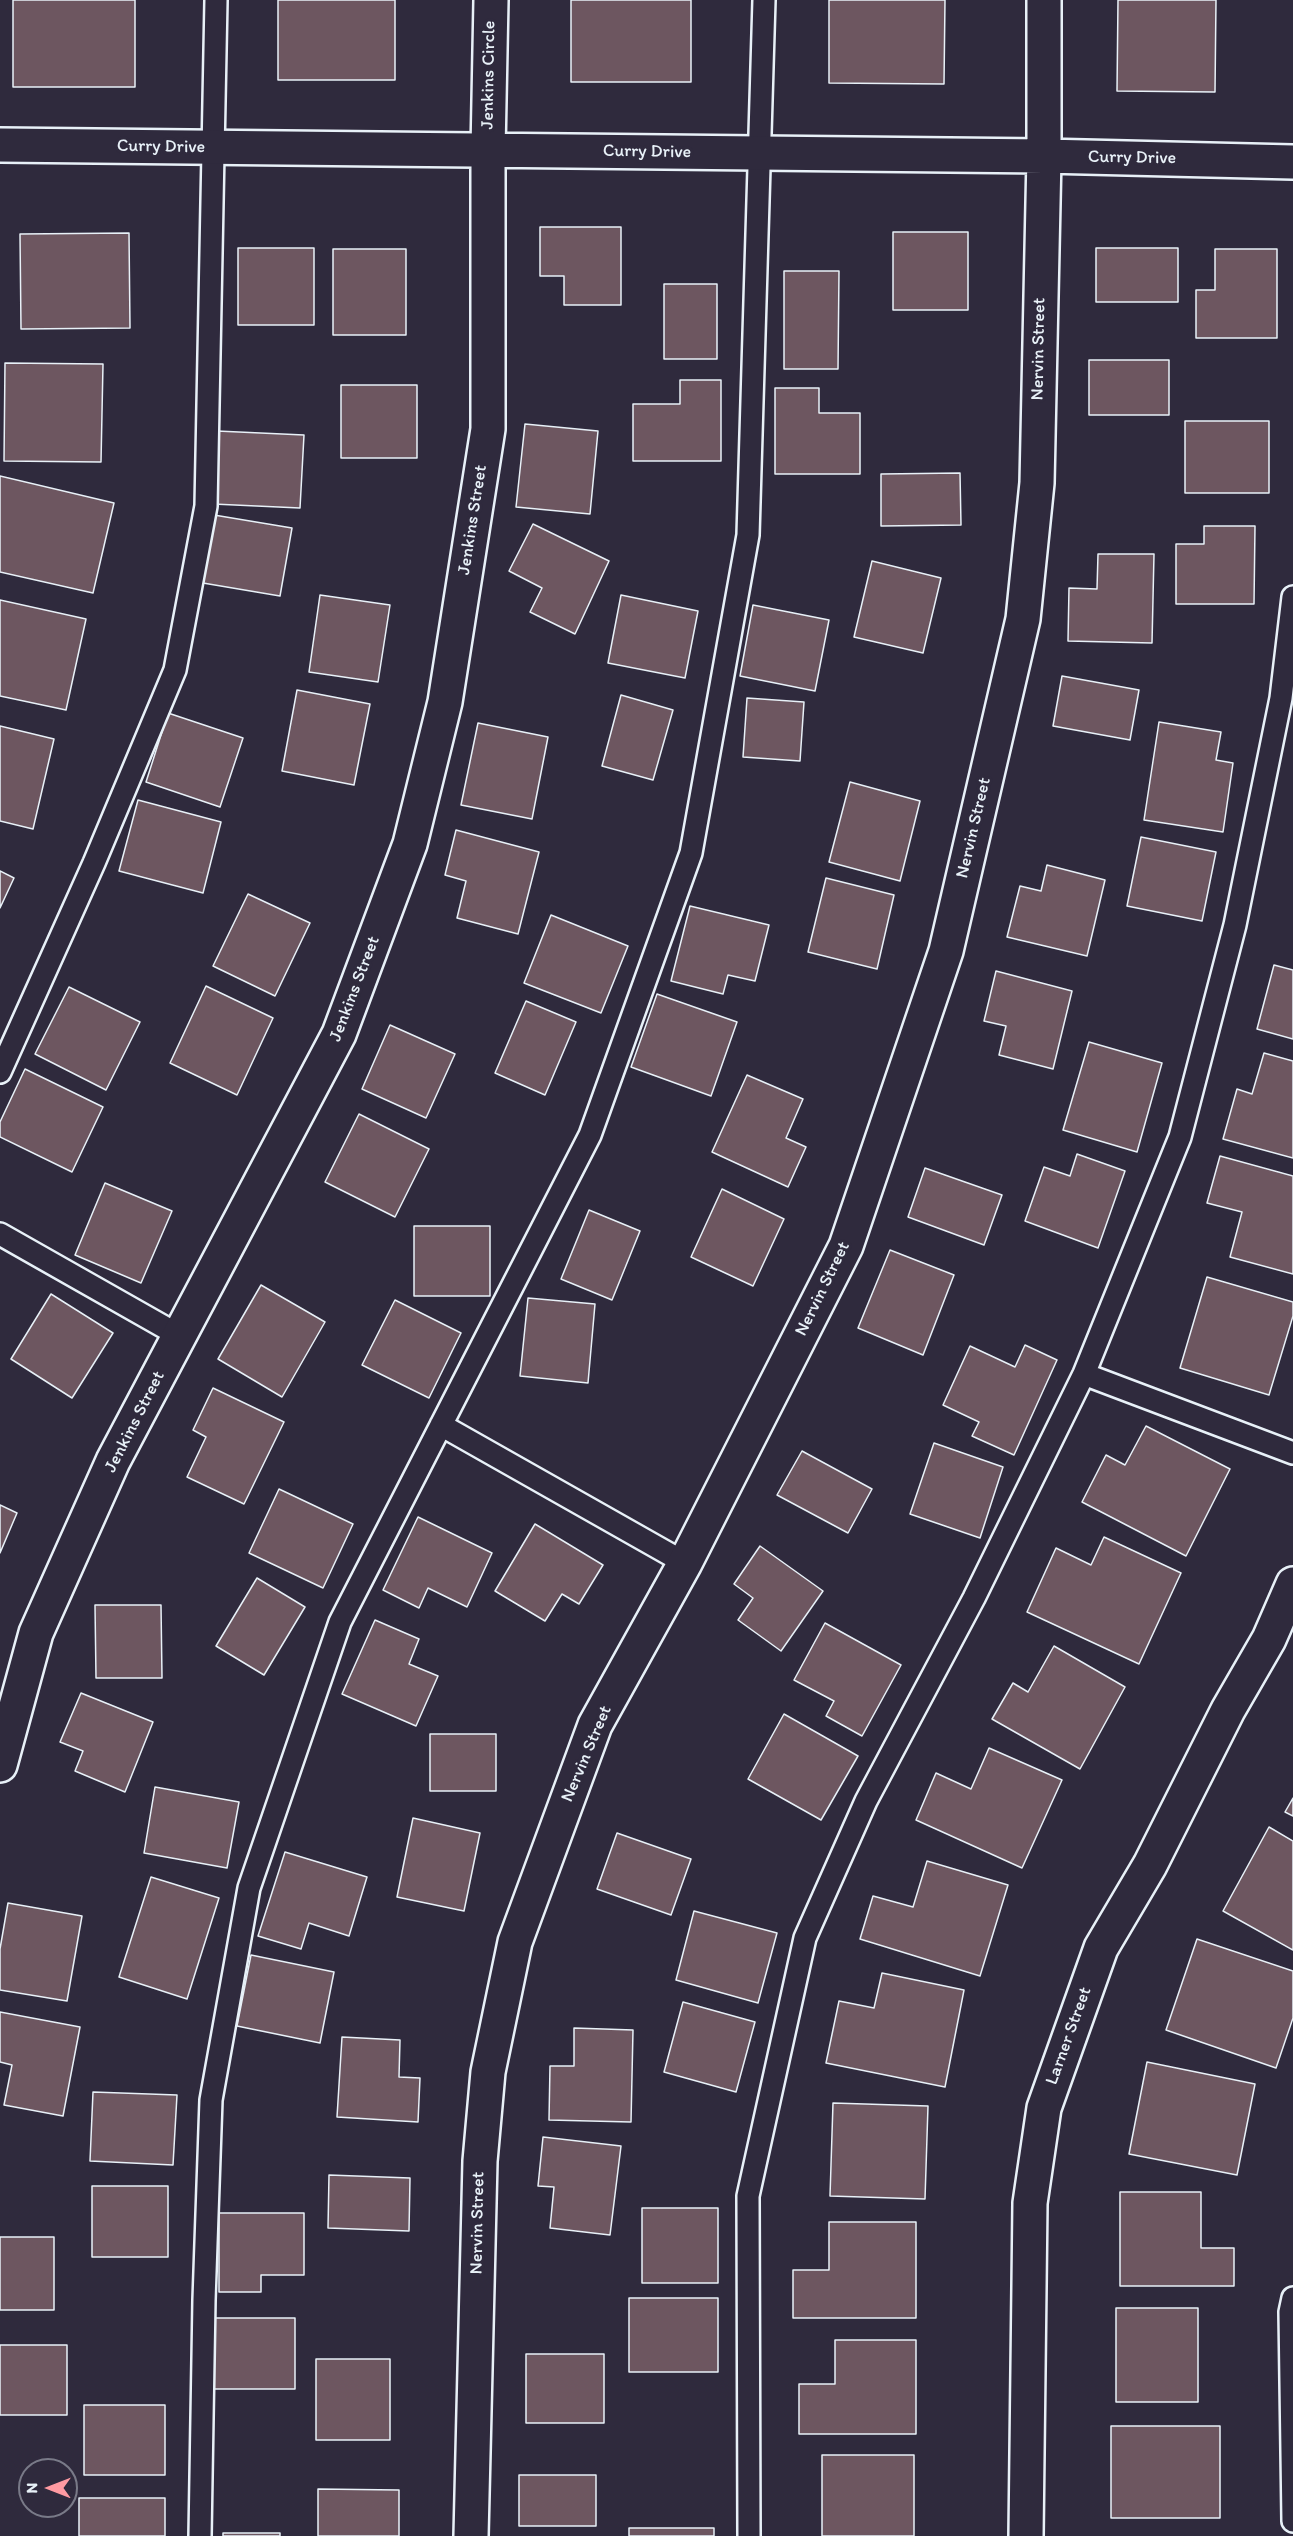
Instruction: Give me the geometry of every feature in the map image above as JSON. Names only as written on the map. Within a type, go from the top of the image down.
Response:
[{"type":"street","name":"Jenkins Circle","points":[[488,150],[491,0]]},
{"type":"street","name":"Nervin Street","points":[[471,2536],[480,2161],[488,2072],[515,1942],[595,1725],[685,1563],[846,1246],[946,951],[1023,619],[1036,483],[1044,156],[1044,0]]},
{"type":"street","name":"Curry Drive","points":[[0,145],[1044,156],[1293,162]]},
{"type":"street","name":"Jenkins Street","points":[[0,1765],[36,1633],[113,1461],[339,1034],[410,844],[445,702],[488,429],[488,150]]},
{"type":"street","name":"Larner Street","points":[[1026,2536],[1029,2203],[1044,2108],[1101,1948],[1150,1865],[1228,1710],[1269,1639],[1293,1584]]},
{"type":"lane","points":[[0,1072],[94,863],[175,670],[206,506],[216,0]]},
{"type":"lane","points":[[200,2536],[204,2300],[211,2100],[249,1888],[340,1622],[590,1135],[690,853],[748,535],[764,0]]},
{"type":"lane","points":[[749,2536],[748,2196],[805,1938],[866,1801],[974,1598],[1084,1374],[1180,1137],[1238,914],[1281,698],[1293,597]]},
{"type":"lane","points":[[0,1234],[180,1336]]},
{"type":"lane","points":[[1084,1374],[1293,1454]]},
{"type":"lane","points":[[441,1425],[685,1563]]},
{"type":"lane","points":[[1293,2298],[1290,2312],[1293,2521]]},
{"type":"building","points":[[13,0],[135,0],[135,87],[13,87]]},
{"type":"building","points":[[278,0],[395,0],[395,80],[278,80]]},
{"type":"building","points":[[571,0],[691,0],[691,82],[571,82]]},
{"type":"building","points":[[829,0],[945,0],[944,84],[829,83]]},
{"type":"building","points":[[1118,0],[1216,0],[1215,92],[1117,91]]},
{"type":"building","points":[[540,227],[621,227],[621,305],[564,305],[564,276],[540,276]]},
{"type":"building","points":[[893,232],[968,232],[968,310],[893,310]]},
{"type":"building","points":[[129,233],[130,328],[21,329],[20,234]]},
{"type":"building","points":[[238,248],[314,248],[314,325],[238,325]]},
{"type":"building","points":[[1096,248],[1178,248],[1178,302],[1096,302]]},
{"type":"building","points":[[333,249],[406,249],[406,335],[333,335]]},
{"type":"building","points":[[1215,249],[1277,249],[1277,338],[1196,338],[1196,290],[1215,290]]},
{"type":"building","points":[[784,271],[839,271],[838,369],[784,369]]},
{"type":"building","points":[[664,284],[717,284],[717,359],[664,359]]},
{"type":"building","points":[[1089,360],[1169,360],[1169,415],[1089,415]]},
{"type":"building","points":[[5,363],[103,364],[101,462],[4,461]]},
{"type":"building","points":[[680,380],[721,380],[721,461],[633,461],[633,404],[680,404]]},
{"type":"building","points":[[341,385],[417,385],[417,458],[341,458]]},
{"type":"building","points":[[775,388],[819,388],[819,413],[860,413],[860,474],[775,474]]},
{"type":"building","points":[[1185,421],[1269,421],[1269,493],[1185,493]]},
{"type":"building","points":[[525,424],[598,431],[590,514],[516,507]]},
{"type":"building","points":[[217,431],[304,435],[300,508],[213,504]]},
{"type":"building","points":[[960,473],[961,525],[881,526],[881,474]]},
{"type":"building","points":[[0,476],[114,503],[93,593],[0,572]]},
{"type":"building","points":[[208,514],[292,528],[280,596],[197,582]]},
{"type":"building","points":[[533,524],[609,561],[575,634],[530,612],[542,588],[509,571]]},
{"type":"building","points":[[1204,526],[1255,526],[1254,604],[1176,604],[1176,544],[1204,544]]},
{"type":"building","points":[[1098,554],[1154,554],[1152,643],[1068,641],[1069,588],[1097,589]]},
{"type":"building","points":[[872,561],[941,578],[923,653],[854,637]]},
{"type":"building","points":[[320,595],[390,605],[378,682],[309,672]]},
{"type":"building","points":[[621,595],[698,611],[685,678],[608,663]]},
{"type":"building","points":[[0,600],[86,619],[66,710],[0,696]]},
{"type":"building","points":[[753,605],[829,620],[815,691],[740,676]]},
{"type":"building","points":[[1062,676],[1139,690],[1130,740],[1053,726]]},
{"type":"building","points":[[297,690],[370,704],[354,785],[282,771]]},
{"type":"building","points":[[621,695],[673,710],[653,780],[602,766]]},
{"type":"building","points":[[747,698],[804,702],[800,761],[743,757]]},
{"type":"building","points":[[168,713],[243,738],[220,807],[146,782]]},
{"type":"building","points":[[1159,722],[1221,732],[1216,760],[1233,763],[1223,832],[1144,820]]},
{"type":"building","points":[[478,723],[548,737],[532,819],[461,805]]},
{"type":"building","points":[[0,726],[54,739],[33,829],[0,821]]},
{"type":"building","points":[[850,782],[920,801],[900,881],[829,862]]},
{"type":"building","points":[[138,800],[221,822],[203,893],[119,871]]},
{"type":"building","points":[[456,830],[539,852],[518,934],[457,918],[466,881],[445,875]]},
{"type":"building","points":[[1141,837],[1216,852],[1202,921],[1127,906]]},
{"type":"building","points":[[1047,865],[1105,880],[1087,956],[1007,937],[1020,886],[1041,891]]},
{"type":"building","points":[[0,871],[14,878],[0,908]]},
{"type":"building","points":[[826,878],[894,895],[877,969],[808,952]]},
{"type":"building","points":[[248,894],[310,923],[275,996],[213,966]]},
{"type":"building","points":[[690,906],[769,925],[755,981],[728,975],[723,994],[671,981]]},
{"type":"building","points":[[551,915],[628,946],[601,1013],[524,983]]},
{"type":"building","points":[[1274,965],[1293,970],[1293,1039],[1257,1029]]},
{"type":"building","points":[[996,971],[1072,991],[1053,1069],[999,1055],[1006,1026],[984,1021]]},
{"type":"building","points":[[206,986],[273,1018],[237,1095],[170,1063]]},
{"type":"building","points":[[69,987],[140,1022],[106,1090],[35,1054]]},
{"type":"building","points":[[657,994],[737,1022],[711,1096],[631,1067]]},
{"type":"building","points":[[526,1001],[576,1022],[545,1095],[495,1073]]},
{"type":"building","points":[[390,1025],[455,1054],[426,1118],[362,1089]]},
{"type":"building","points":[[1089,1042],[1162,1063],[1137,1152],[1063,1130]]},
{"type":"building","points":[[1264,1053],[1293,1061],[1293,1158],[1223,1139],[1237,1089],[1252,1094]]},
{"type":"building","points":[[25,1069],[103,1107],[72,1172],[0,1137],[0,1122]]},
{"type":"building","points":[[747,1075],[803,1099],[786,1138],[806,1147],[788,1187],[712,1152]]},
{"type":"building","points":[[359,1114],[429,1149],[395,1217],[325,1182]]},
{"type":"building","points":[[1077,1154],[1125,1171],[1098,1248],[1025,1221],[1044,1167],[1070,1176]]},
{"type":"building","points":[[1220,1156],[1293,1176],[1293,1274],[1230,1257],[1242,1212],[1207,1203]]},
{"type":"building","points":[[925,1168],[1002,1195],[984,1245],[908,1217]]},
{"type":"building","points":[[105,1183],[172,1211],[141,1283],[75,1255]]},
{"type":"building","points":[[722,1189],[784,1219],[753,1286],[691,1257]]},
{"type":"building","points":[[589,1210],[640,1231],[612,1300],[561,1279]]},
{"type":"building","points":[[414,1226],[490,1226],[490,1296],[414,1296]]},
{"type":"building","points":[[890,1250],[954,1275],[923,1355],[858,1328]]},
{"type":"building","points":[[1207,1277],[1293,1302],[1293,1316],[1269,1395],[1180,1368]]},
{"type":"building","points":[[261,1285],[325,1322],[282,1397],[218,1359]]},
{"type":"building","points":[[51,1294],[113,1333],[72,1398],[11,1359]]},
{"type":"building","points":[[528,1298],[595,1304],[588,1383],[520,1376]]},
{"type":"building","points":[[395,1300],[461,1333],[429,1398],[362,1365]]},
{"type":"building","points":[[1025,1345],[1057,1360],[1014,1455],[972,1436],[979,1422],[943,1405],[970,1346],[1015,1367]]},
{"type":"building","points":[[213,1388],[284,1422],[244,1504],[187,1477],[206,1437],[193,1430]]},
{"type":"building","points":[[1146,1426],[1230,1469],[1186,1556],[1082,1502],[1106,1455],[1125,1465]]},
{"type":"building","points":[[934,1443],[1003,1467],[980,1538],[910,1514]]},
{"type":"building","points":[[802,1451],[872,1489],[848,1533],[777,1495]]},
{"type":"building","points":[[279,1489],[353,1524],[323,1588],[249,1553]]},
{"type":"building","points":[[0,1505],[17,1513],[0,1553]]},
{"type":"building","points":[[418,1517],[492,1553],[467,1607],[428,1588],[419,1608],[383,1590]]},
{"type":"building","points":[[535,1524],[603,1565],[579,1604],[562,1594],[545,1621],[495,1591]]},
{"type":"building","points":[[1104,1537],[1181,1573],[1139,1664],[1027,1612],[1056,1548],[1091,1565]]},
{"type":"building","points":[[760,1546],[823,1591],[781,1651],[738,1620],[753,1598],[734,1584]]},
{"type":"building","points":[[257,1578],[305,1607],[264,1675],[216,1646]]},
{"type":"building","points":[[95,1605],[161,1605],[162,1678],[96,1678]]},
{"type":"building","points":[[375,1620],[419,1639],[409,1664],[438,1676],[416,1726],[342,1694]]},
{"type":"building","points":[[825,1623],[901,1665],[862,1736],[826,1716],[834,1701],[794,1680]]},
{"type":"building","points":[[1054,1646],[1125,1687],[1080,1769],[992,1719],[1013,1683],[1028,1692]]},
{"type":"building","points":[[81,1693],[153,1722],[125,1792],[75,1771],[83,1751],[60,1742]]},
{"type":"building","points":[[784,1714],[858,1756],[821,1820],[748,1779]]},
{"type":"building","points":[[430,1734],[496,1734],[496,1791],[430,1791]]},
{"type":"building","points":[[989,1748],[1062,1780],[1022,1868],[916,1820],[936,1773],[971,1789]]},
{"type":"building","points":[[155,1787],[239,1802],[227,1868],[144,1853]]},
{"type":"building","points":[[1293,1798],[1293,1816],[1285,1812]]},
{"type":"building","points":[[413,1818],[480,1833],[464,1911],[397,1897]]},
{"type":"building","points":[[1269,1827],[1293,1841],[1293,1950],[1223,1911]]},
{"type":"building","points":[[617,1833],[691,1859],[671,1915],[597,1889]]},
{"type":"building","points":[[285,1852],[367,1877],[349,1936],[309,1923],[301,1949],[258,1936]]},
{"type":"building","points":[[927,1861],[1008,1885],[980,1976],[860,1939],[873,1896],[913,1907]]},
{"type":"building","points":[[151,1877],[219,1898],[187,1999],[119,1977]]},
{"type":"building","points":[[8,1903],[82,1916],[67,2001],[0,1990],[0,1949]]},
{"type":"building","points":[[694,1911],[777,1933],[758,2003],[676,1980]]},
{"type":"building","points":[[1197,1939],[1293,1971],[1293,2018],[1276,2068],[1166,2030]]},
{"type":"building","points":[[251,1955],[334,1972],[320,2043],[237,2026]]},
{"type":"building","points":[[882,1973],[964,1990],[945,2087],[826,2063],[839,2001],[874,2008]]},
{"type":"building","points":[[683,2002],[755,2022],[736,2092],[664,2072]]},
{"type":"building","points":[[0,2012],[80,2027],[63,2116],[4,2105],[12,2065],[0,2062]]},
{"type":"building","points":[[574,2028],[633,2030],[631,2122],[549,2120],[550,2066],[574,2066]]},
{"type":"building","points":[[342,2037],[400,2040],[399,2077],[420,2078],[418,2122],[337,2117]]},
{"type":"building","points":[[1147,2062],[1255,2084],[1237,2175],[1129,2154]]},
{"type":"building","points":[[93,2092],[177,2095],[173,2165],[90,2161]]},
{"type":"building","points":[[833,2103],[928,2106],[925,2199],[830,2196]]},
{"type":"building","points":[[543,2137],[621,2146],[610,2235],[550,2228],[554,2187],[538,2186]]},
{"type":"building","points":[[329,2175],[410,2178],[409,2231],[328,2228]]},
{"type":"building","points":[[92,2186],[168,2186],[168,2257],[92,2257]]},
{"type":"building","points":[[1120,2192],[1201,2192],[1201,2248],[1234,2248],[1234,2286],[1120,2286]]},
{"type":"building","points":[[642,2208],[718,2208],[718,2283],[642,2283]]},
{"type":"building","points":[[219,2213],[304,2213],[304,2275],[261,2275],[261,2292],[219,2292]]},
{"type":"building","points":[[829,2222],[916,2222],[916,2318],[793,2318],[793,2270],[829,2270]]},
{"type":"building","points":[[0,2237],[54,2237],[54,2310],[0,2310]]},
{"type":"building","points":[[629,2298],[718,2298],[718,2372],[629,2372]]},
{"type":"building","points":[[1116,2308],[1198,2308],[1198,2402],[1116,2402]]},
{"type":"building","points":[[210,2318],[295,2318],[295,2389],[210,2389]]},
{"type":"building","points":[[835,2340],[916,2340],[916,2434],[799,2434],[799,2384],[835,2384]]},
{"type":"building","points":[[0,2345],[67,2345],[67,2415],[0,2415]]},
{"type":"building","points":[[526,2354],[604,2354],[604,2423],[526,2423]]},
{"type":"building","points":[[316,2359],[390,2359],[390,2440],[316,2440]]},
{"type":"building","points":[[84,2405],[165,2405],[165,2475],[84,2475]]},
{"type":"building","points":[[1111,2426],[1220,2426],[1220,2518],[1111,2518]]},
{"type":"building","points":[[822,2455],[914,2455],[914,2536],[822,2536]]},
{"type":"building","points":[[519,2475],[596,2475],[596,2526],[519,2526]]},
{"type":"building","points":[[318,2489],[399,2490],[399,2536],[318,2536]]},
{"type":"building","points":[[79,2498],[165,2498],[165,2536],[79,2536]]},
{"type":"building","points":[[629,2528],[714,2528],[714,2536],[629,2536]]},
{"type":"building","points":[[223,2533],[280,2533],[280,2536],[223,2536]]}]
